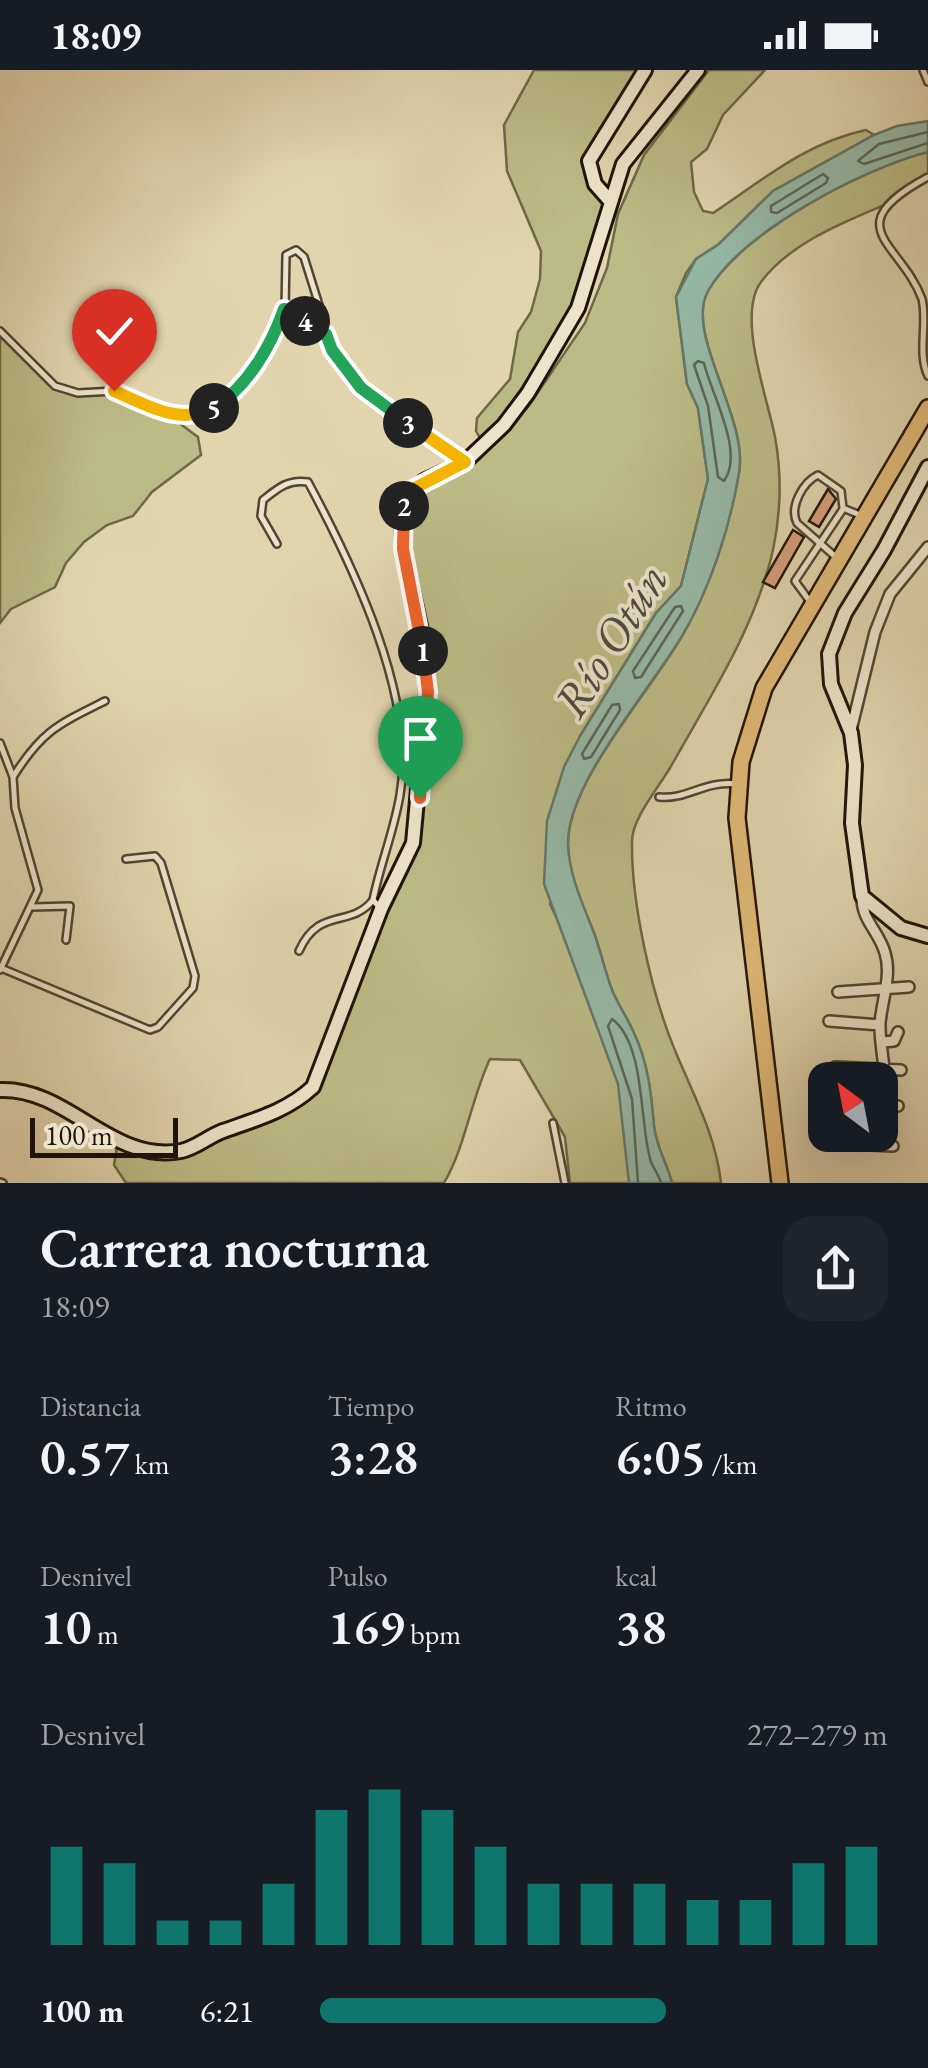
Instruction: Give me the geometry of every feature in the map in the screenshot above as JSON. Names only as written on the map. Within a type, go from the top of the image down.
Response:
[{"type":"highway","points":[[780,1183],[738,838],[738,784],[753,714],[928,408]]},
{"type":"main road","points":[[610,201],[595,184],[589,160],[645,70]]},
{"type":"main road","points":[[0,1090],[41,1096],[118,1141],[160,1152],[184,1150],[296,1103],[313,1087],[324,1065],[377,904],[413,843],[428,692],[422,636],[403,549],[402,515],[411,490],[465,462],[504,424],[560,344],[586,286],[623,164],[698,70]]},
{"type":"main road","points":[[928,468],[845,612],[833,642],[831,684],[851,733],[852,823],[862,896],[901,928],[928,936]]},
{"type":"street","points":[[851,733],[875,632],[890,594],[928,548]]},
{"type":"street","points":[[862,896],[862,910],[884,949],[886,986],[880,1024],[884,1062]]},
{"type":"street","points":[[838,992],[909,987]]},
{"type":"street","points":[[829,1021],[880,1024]]},
{"type":"street","points":[[883,1042],[894,1041],[898,1032]]},
{"type":"lane","points":[[923,70],[928,82]]},
{"type":"lane","points":[[928,177],[889,204],[880,232],[883,244],[922,297],[928,376]]},
{"type":"lane","points":[[0,331],[55,386],[78,392],[114,391],[167,414],[192,417],[231,397],[276,333],[284,309],[285,258],[290,250],[296,250],[304,258],[332,350],[361,388],[465,462]]},
{"type":"lane","points":[[284,309],[326,334]]},
{"type":"lane","points":[[813,605],[795,581],[820,544],[843,508],[842,491],[818,475],[811,478],[796,502],[794,517],[820,544],[839,560]]},
{"type":"lane","points":[[277,544],[261,516],[263,500],[280,485],[296,480],[308,482],[363,600],[396,697],[402,758],[400,794],[377,904],[364,912],[332,918],[314,927],[299,950]]},
{"type":"lane","points":[[843,508],[864,517]]},
{"type":"lane","points":[[13,777],[36,740],[105,701]]},
{"type":"lane","points":[[0,743],[13,777],[14,808],[38,890],[1,969],[150,1030],[158,1028],[193,988],[195,976],[161,863],[155,856],[126,858]]},
{"type":"lane","points":[[659,797],[679,796],[717,782],[738,784]]},
{"type":"lane","points":[[33,907],[70,906],[66,940]]},
{"type":"lane","points":[[552,1123],[565,1183]]},
{"type":"green space","points":[[534,70],[645,70],[589,160],[610,201],[560,344],[484,445],[476,431],[477,418],[510,379],[518,332],[531,312],[540,279],[541,251],[507,171],[504,125]]},
{"type":"green space","points":[[709,70],[765,70],[723,115],[707,149],[691,162],[694,192],[703,211],[713,213],[785,164],[823,144],[866,130],[874,135],[773,191],[719,244],[696,259],[686,273],[676,297],[687,384],[698,408],[708,479],[681,586],[656,613],[580,736],[550,904],[629,1068],[651,1183],[570,1183],[565,1137],[520,1060],[490,1059],[444,1183],[126,1183],[114,1165],[118,1141],[184,1150],[313,1087],[413,843],[427,692],[402,537],[406,500],[424,481],[469,467],[528,407],[585,323],[607,268],[618,214],[644,155]]},
{"type":"green space","points":[[928,152],[928,181],[834,227],[786,256],[761,282],[754,297],[753,336],[779,465],[779,508],[773,550],[743,635],[641,814],[632,841],[635,891],[650,974],[709,1131],[721,1183],[672,1183],[655,1134],[642,1054],[612,990],[574,880],[568,846],[571,821],[595,767],[692,617],[730,515],[740,451],[704,329],[703,309],[708,291],[747,247],[806,205],[871,172]]},
{"type":"green space","points":[[0,331],[55,386],[78,393],[114,391],[167,414],[198,437],[201,455],[152,492],[133,516],[107,525],[84,542],[66,563],[55,587],[11,609],[0,623]]},
{"type":"water","name":"Río Otún","points":[[928,121],[928,152],[871,172],[806,205],[747,247],[708,291],[703,309],[704,330],[740,451],[730,515],[718,557],[692,618],[612,738],[580,795],[568,846],[574,880],[614,995],[642,1054],[655,1134],[672,1183],[629,1183],[618,1084],[544,884],[547,821],[564,767],[580,736],[656,613],[681,586],[708,479],[698,408],[687,384],[676,297],[696,259],[719,244],[773,191],[874,135]]},
{"type":"building","points":[[828,489],[836,499],[819,527],[809,521]]},
{"type":"building","points":[[793,530],[804,537],[775,588],[763,582]]},
{"type":"route","points":[[114,391],[167,414],[192,417],[210,411],[231,397],[253,368],[276,333],[284,309],[326,334],[332,350],[361,388],[465,462],[411,490],[402,515],[407,579],[422,636],[428,692],[420,798]]}]
